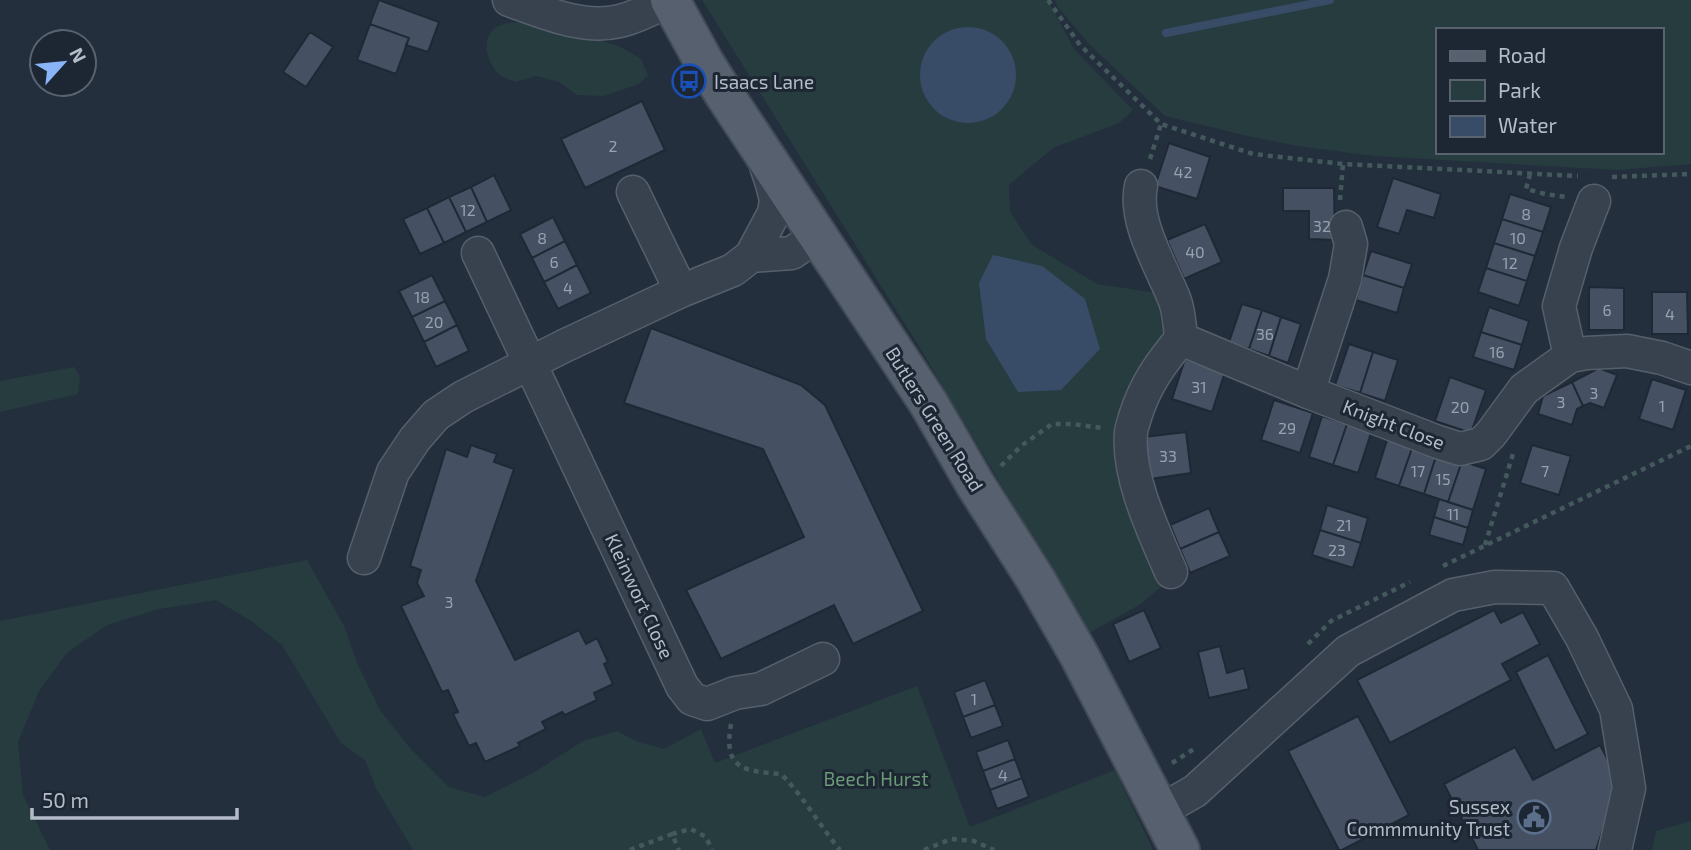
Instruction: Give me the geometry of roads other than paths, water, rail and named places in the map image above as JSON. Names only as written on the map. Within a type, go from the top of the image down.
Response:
[{"type":"main road","name":"Butlers Green Road","points":[[670,0],[704,62],[929,404],[975,484],[1036,580],[1079,655],[1180,850]]},
{"type":"street","points":[[509,0],[572,21],[599,24],[631,18],[670,0]]},
{"type":"street","points":[[364,558],[393,472],[415,439],[436,415],[463,397],[530,363],[681,291],[733,270],[751,256],[774,213],[776,200],[760,148]]},
{"type":"street","points":[[1570,356],[1559,306],[1595,185]]},
{"type":"street","points":[[1141,186],[1138,200],[1148,238],[1177,304],[1181,339],[1161,363],[1142,395],[1131,432],[1133,461],[1143,508],[1171,572]]},
{"type":"street","points":[[633,192],[681,291]]},
{"type":"street","points":[[1308,392],[1345,279],[1351,244],[1346,227]]},
{"type":"street","points":[[751,256],[792,253],[817,236]]},
{"type":"street","name":"Kleinwort Close","points":[[478,253],[682,686],[692,699],[707,704],[735,692],[761,689],[823,659]]},
{"type":"street","name":"Knight Close","points":[[1181,339],[1308,392],[1460,449],[1481,444],[1524,389],[1570,356],[1627,351],[1662,358],[1691,368]]},
{"type":"street","points":[[1160,811],[1195,791],[1348,651],[1453,595],[1495,587],[1553,589],[1582,638],[1616,709],[1629,788],[1615,850]]},
{"type":"water","points":[[968,27],[986,31],[1002,41],[1012,57],[1016,75],[1012,93],[1002,109],[986,119],[968,123],[950,119],[934,109],[924,93],[920,75],[924,57],[934,41],[950,31]]},
{"type":"water","points":[[993,255],[1042,266],[1085,299],[1100,349],[1061,390],[1018,392],[986,339],[979,283]]},
{"type":"waterway","points":[[1166,33],[1330,0]]},
{"type":"place","name":"Isaacs Lane","points":[[689,81]]},
{"type":"place","name":"Sussex Commmunity Trust","points":[[1534,817]]},
{"type":"park label","name":"Beech Hurst","points":[[876,778]]}]
